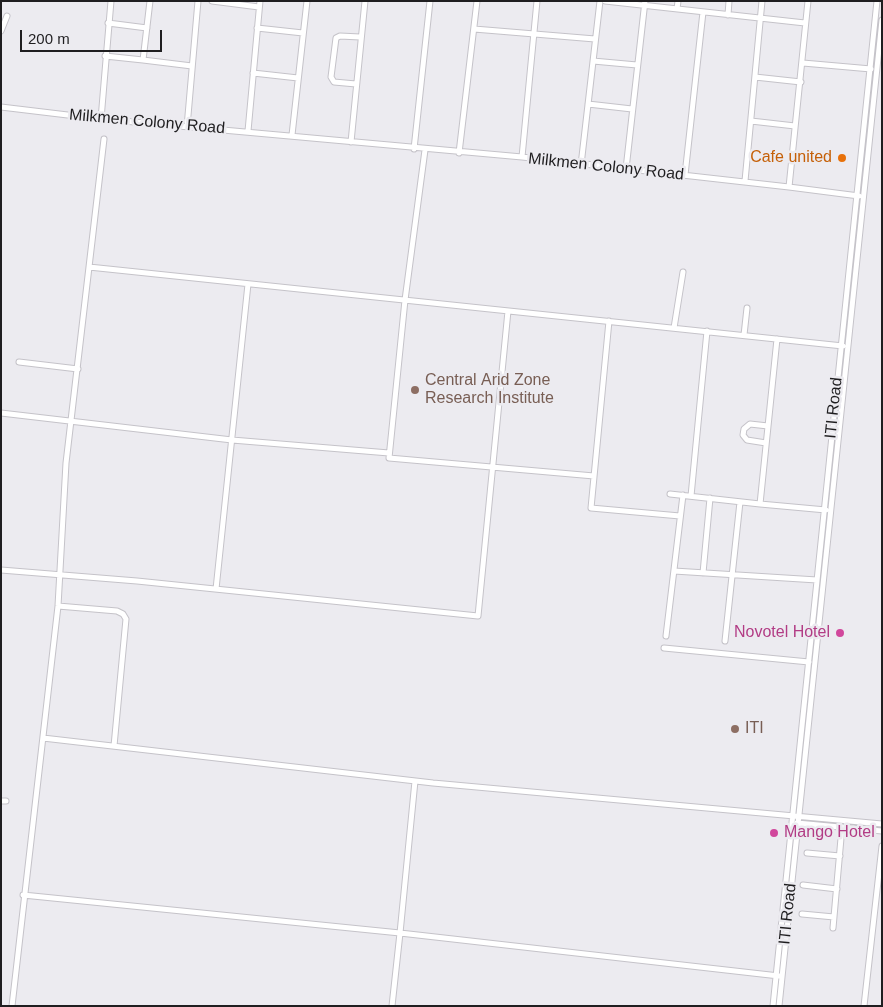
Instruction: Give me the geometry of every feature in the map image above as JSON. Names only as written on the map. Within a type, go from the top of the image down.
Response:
[{"type":"street","points":[[101,119],[111,1]]},
{"type":"street","points":[[143,60],[150,1]]},
{"type":"street","points":[[187,127],[198,1]]},
{"type":"street","points":[[212,1],[260,4],[248,131]]},
{"type":"street","points":[[292,135],[307,1]]},
{"type":"street","points":[[351,142],[365,1]]},
{"type":"street","points":[[414,149],[430,1]]},
{"type":"street","points":[[460,153],[477,1]]},
{"type":"street","points":[[522,158],[537,1]]},
{"type":"street","points":[[581,165],[600,1]]},
{"type":"street","points":[[605,1],[806,23]]},
{"type":"street","points":[[677,10],[678,1]]},
{"type":"street","points":[[728,15],[729,1]]},
{"type":"street","points":[[745,182],[762,1]]},
{"type":"street","points":[[789,186],[808,1]]},
{"type":"street","name":"ITI Road","points":[[795,816],[859,196],[869,69],[877,1]]},
{"type":"street","points":[[626,169],[645,4]]},
{"type":"street","points":[[685,175],[703,12]]},
{"type":"street","points":[[1,31],[7,16]]},
{"type":"street","name":"ITI Road","points":[[859,196],[882,20]]},
{"type":"street","points":[[108,23],[147,28]]},
{"type":"street","points":[[258,28],[303,33]]},
{"type":"street","points":[[474,28],[595,39]]},
{"type":"street","points":[[356,84],[334,82],[331,77],[336,38],[340,36],[360,37]]},
{"type":"street","points":[[105,56],[192,66]]},
{"type":"street","points":[[593,61],[637,65]]},
{"type":"street","points":[[803,63],[876,70]]},
{"type":"street","points":[[253,72],[298,78]]},
{"type":"street","points":[[755,77],[801,82]]},
{"type":"street","points":[[588,104],[632,109]]},
{"type":"street","name":"Milkmen Colony Road","points":[[1,107],[101,119],[292,135],[414,149],[522,158],[789,186],[859,196]]},
{"type":"street","points":[[751,121],[795,126]]},
{"type":"street","points":[[12,1006],[23,896],[58,606],[66,463],[73,420],[104,139]]},
{"type":"street","points":[[425,150],[405,300],[389,458],[594,476]]},
{"type":"street","points":[[89,266],[843,346]]},
{"type":"street","points":[[674,328],[683,272]]},
{"type":"street","points":[[216,589],[248,284]]},
{"type":"street","points":[[744,335],[747,308]]},
{"type":"street","points":[[1,570],[216,589],[478,616],[508,311]]},
{"type":"street","points":[[608,321],[592,508],[680,516]]},
{"type":"street","points":[[691,496],[707,331]]},
{"type":"street","points":[[760,504],[777,339]]},
{"type":"street","points":[[19,362],[78,369]]},
{"type":"street","points":[[1,413],[232,440],[389,453]]},
{"type":"street","points":[[766,443],[747,440],[744,438],[744,429],[750,424],[768,426]]},
{"type":"street","points":[[670,494],[827,510]]},
{"type":"street","points":[[666,636],[683,495]]},
{"type":"street","points":[[703,573],[710,498]]},
{"type":"street","points":[[725,641],[740,502]]},
{"type":"street","name":"ITI Road","points":[[778,1006],[779,976],[798,823],[795,816],[809,662],[827,510]]},
{"type":"street","points":[[674,571],[818,580]]},
{"type":"street","points":[[58,606],[117,612],[123,614],[126,619],[114,746]]},
{"type":"street","points":[[664,648],[809,662]]},
{"type":"street","points":[[43,738],[415,781],[882,824]]},
{"type":"street","points":[[392,1006],[415,781]]},
{"type":"street","points":[[773,1006],[779,976],[795,816]]},
{"type":"street","points":[[798,823],[882,831]]},
{"type":"street","points":[[833,928],[842,827]]},
{"type":"street","points":[[864,1006],[882,846]]},
{"type":"street","points":[[807,853],[840,856]]},
{"type":"street","points":[[803,885],[837,889]]},
{"type":"street","points":[[23,896],[400,933],[779,976]]},
{"type":"street","points":[[802,914],[834,917]]},
{"type":"place","name":"Cafe united","points":[[842,158]]},
{"type":"place","name":"Central Arid Zone Research Institute","points":[[415,390]]},
{"type":"place","name":"Novotel Hotel","points":[[840,633]]},
{"type":"place","name":"ITI","points":[[735,729]]},
{"type":"place","name":"Mango Hotel","points":[[774,833]]}]
